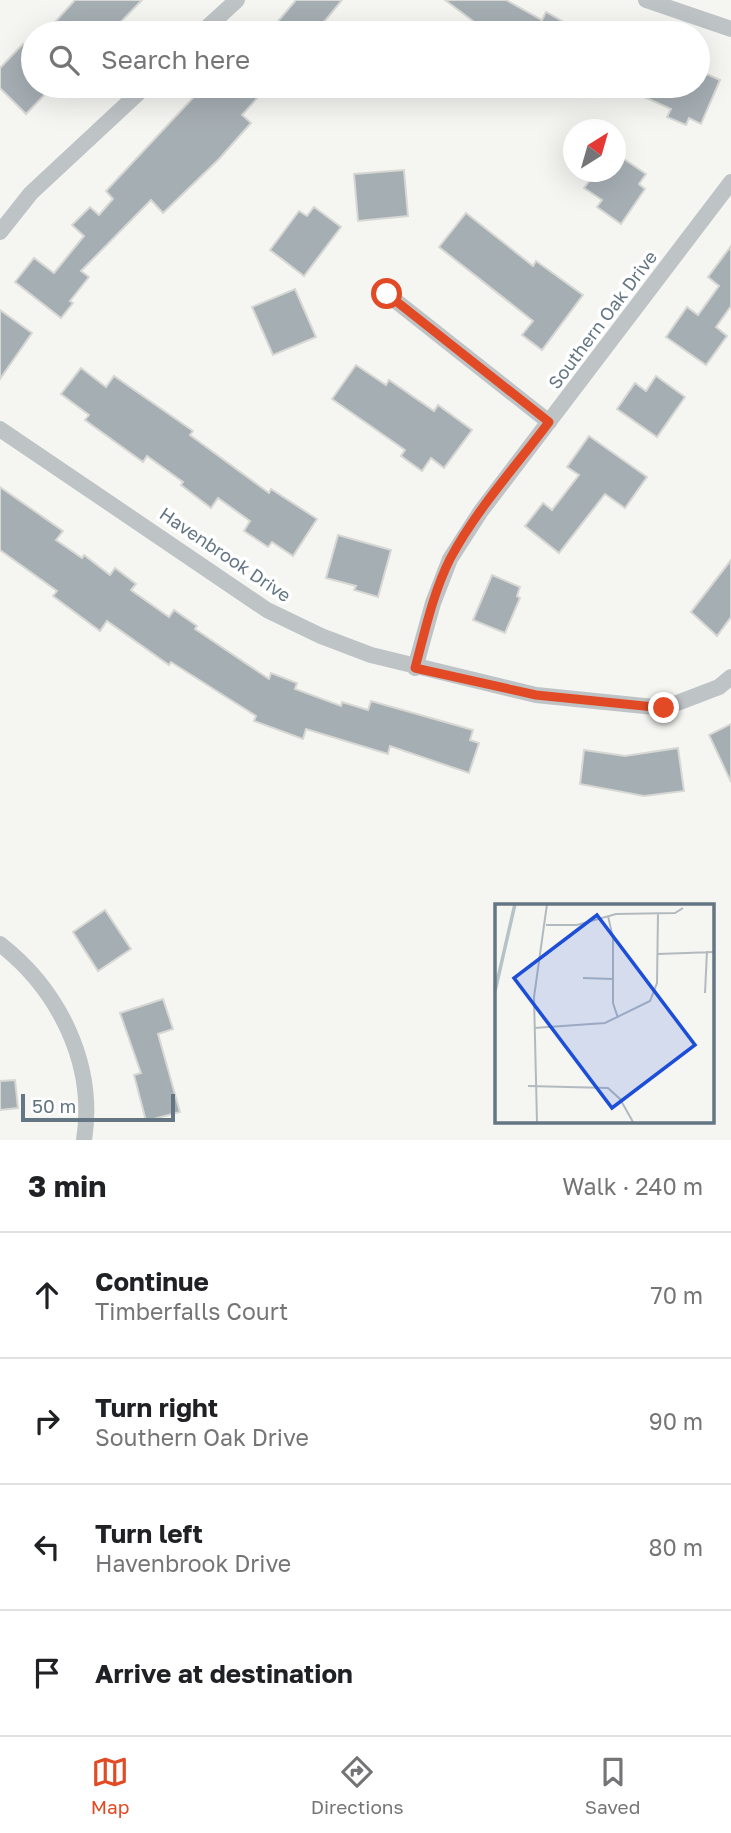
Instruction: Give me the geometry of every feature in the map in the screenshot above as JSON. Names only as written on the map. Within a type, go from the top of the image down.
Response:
[{"type":"street","points":[[214,21],[236,0]]},
{"type":"street","points":[[646,0],[708,21]]},
{"type":"street","points":[[710,22],[731,29]]},
{"type":"street","points":[[0,232],[31,193],[133,98]]},
{"type":"street","name":"Southern Oak Drive","points":[[415,668],[433,603],[450,559],[481,511],[731,182]]},
{"type":"street","points":[[387,294],[549,422]]},
{"type":"street","name":"Havenbrook Drive","points":[[0,429],[267,610],[321,636],[415,668],[536,695],[664,708],[719,687],[731,677]]},
{"type":"street","points":[[0,944],[21,961],[63,1014],[82,1067],[86,1124],[84,1140]]},
{"type":"building","points":[[75,0],[142,0],[122,21],[56,21]]},
{"type":"building","points":[[296,0],[342,0],[325,21],[278,21]]},
{"type":"building","points":[[445,0],[506,0],[542,20],[546,12],[562,21],[473,21]]},
{"type":"building","points":[[21,46],[21,98],[41,98],[26,114],[0,88],[0,68]]},
{"type":"building","points":[[710,75],[720,80],[701,124],[689,118],[686,125],[667,117],[671,109],[647,98],[710,98]]},
{"type":"building","points":[[193,98],[257,98],[242,115],[251,123],[219,159],[163,213],[151,200],[81,271],[89,277],[70,301],[73,303],[61,318],[15,282],[34,258],[54,273],[84,236],[72,225],[90,207],[99,215],[113,199],[106,191]]},
{"type":"building","points":[[626,160],[646,174],[639,184],[645,189],[621,224],[597,207],[602,200],[584,188],[588,182],[626,182]]},
{"type":"building","points":[[404,170],[408,216],[358,221],[354,174]]},
{"type":"building","points":[[314,207],[341,227],[304,276],[270,250],[299,211],[307,216]]},
{"type":"building","points":[[466,213],[533,266],[536,261],[583,295],[542,350],[522,335],[533,321],[439,247]]},
{"type":"building","points":[[731,246],[731,306],[716,327],[727,336],[706,365],[666,337],[687,307],[698,315],[719,286],[708,277]]},
{"type":"building","points":[[295,289],[316,337],[273,355],[252,307]]},
{"type":"building","points":[[0,310],[32,333],[0,379]]},
{"type":"building","points":[[356,365],[386,385],[389,380],[434,411],[438,405],[472,430],[444,468],[431,458],[422,471],[401,456],[405,450],[332,399]]},
{"type":"building","points":[[81,368],[106,387],[114,376],[193,431],[190,435],[269,493],[271,489],[317,519],[293,556],[272,542],[268,547],[244,531],[250,521],[218,498],[211,508],[181,485],[183,482],[147,456],[143,462],[85,420],[89,415],[61,394]]},
{"type":"building","points":[[656,376],[685,397],[657,437],[617,409],[635,383],[646,391]]},
{"type":"building","points":[[589,436],[647,477],[625,508],[605,494],[559,553],[525,526],[543,503],[552,510],[579,475],[567,467]]},
{"type":"building","points":[[0,487],[63,531],[56,540],[82,558],[84,555],[110,575],[115,568],[136,584],[131,590],[169,617],[174,610],[197,626],[195,629],[269,679],[271,673],[297,683],[295,689],[341,706],[342,702],[368,710],[371,701],[473,730],[470,740],[479,743],[469,773],[390,746],[388,754],[306,729],[303,739],[254,721],[256,716],[171,662],[169,665],[107,621],[100,631],[53,596],[57,591],[0,550]]},
{"type":"building","points":[[338,535],[391,550],[378,597],[354,590],[356,586],[326,578]]},
{"type":"building","points":[[731,560],[731,617],[717,636],[691,612]]},
{"type":"building","points":[[492,575],[520,587],[517,596],[520,598],[505,633],[473,620]]},
{"type":"building","points":[[731,724],[731,782],[709,735]]},
{"type":"building","points":[[678,748],[684,791],[644,796],[580,784],[584,750],[625,756]]},
{"type":"building","points":[[105,910],[131,949],[98,971],[73,932]]},
{"type":"building","points":[[163,999],[173,1029],[158,1034],[180,1112],[146,1121],[134,1075],[141,1073],[120,1013]]},
{"type":"building","points":[[15,1080],[18,1108],[0,1110],[0,1081]]},
{"type":"route","points":[[387,294],[549,422],[481,511],[450,559],[433,603],[415,668],[536,695],[664,708]]}]
